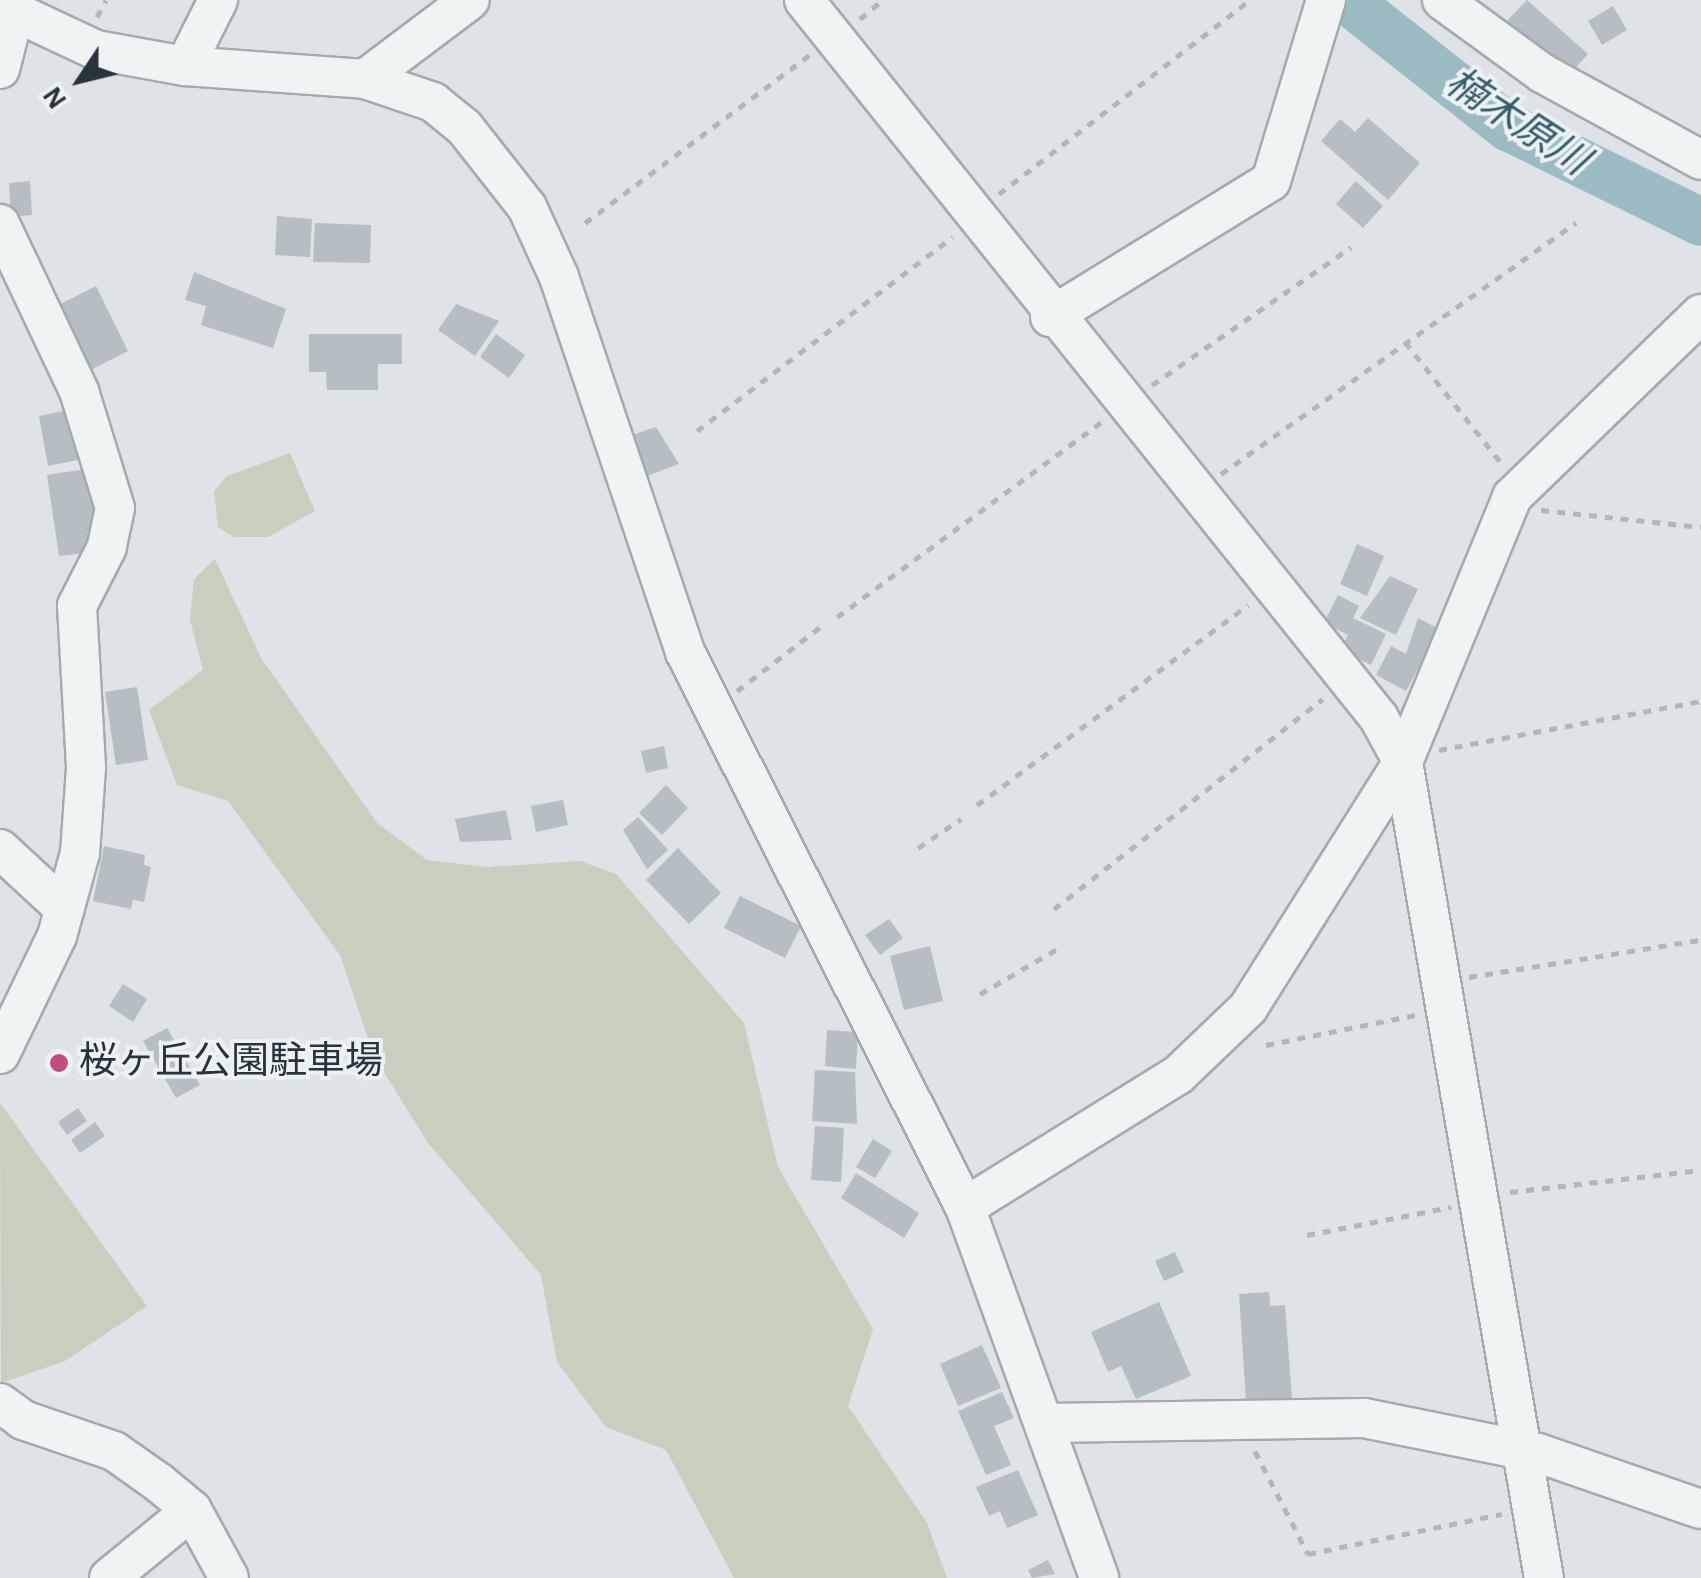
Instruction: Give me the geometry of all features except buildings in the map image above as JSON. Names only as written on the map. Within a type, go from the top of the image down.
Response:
[{"type":"street","points":[[185,66],[218,0]]},
{"type":"street","points":[[365,79],[470,0]]},
{"type":"street","points":[[804,0],[1050,317],[1379,718],[1418,757],[1544,1578]]},
{"type":"street","points":[[1442,0],[1542,72],[1701,160]]},
{"type":"street","points":[[0,68],[7,10],[96,50],[185,66],[365,79],[433,102],[464,127],[527,207],[558,278],[685,652],[965,1207],[1049,1422],[1100,1578]]},
{"type":"street","points":[[1050,317],[1271,181],[1321,16]]},
{"type":"street","points":[[0,224],[79,392],[115,508],[107,546],[77,606],[86,768],[80,853],[65,908],[21,1023],[0,1054]]},
{"type":"street","points":[[965,1207],[1178,1075],[1248,1008],[1418,757],[1512,497],[1701,314]]},
{"type":"street","points":[[0,849],[65,908]]},
{"type":"street","points":[[0,1403],[23,1420],[114,1451],[192,1510],[229,1578]]},
{"type":"street","points":[[1049,1422],[1364,1418],[1523,1450],[1701,1509]]},
{"type":"street","points":[[109,1578],[192,1510]]},
{"type":"path","points":[[854,24],[883,0]]},
{"type":"path","points":[[993,199],[1250,0]]},
{"type":"path","points":[[585,223],[822,45]]},
{"type":"path","points":[[1210,482],[1576,223]]},
{"type":"path","points":[[697,432],[964,230]]},
{"type":"path","points":[[1142,392],[1351,247]]},
{"type":"path","points":[[1405,342],[1511,476]]},
{"type":"path","points":[[836,616],[1108,418]]},
{"type":"path","points":[[1528,509],[1701,527]]},
{"type":"path","points":[[977,805],[1250,603]]},
{"type":"path","points":[[734,693],[820,627]]},
{"type":"path","points":[[1054,910],[1323,698]]},
{"type":"path","points":[[1418,757],[1701,701]]},
{"type":"path","points":[[918,848],[961,819]]},
{"type":"path","points":[[1466,978],[1701,940]]},
{"type":"path","points":[[980,994],[1057,949]]},
{"type":"path","points":[[1266,1045],[1434,1011]]},
{"type":"path","points":[[1502,1193],[1701,1170]]},
{"type":"path","points":[[1307,1235],[1468,1204]]},
{"type":"path","points":[[1253,1448],[1308,1554],[1516,1511]]},
{"type":"green space","points":[[290,453],[315,511],[268,537],[234,537],[218,527],[214,491],[227,476]]},
{"type":"green space","points":[[215,559],[261,658],[377,823],[427,860],[488,867],[580,861],[616,874],[744,1023],[778,1167],[873,1329],[848,1406],[927,1523],[947,1578],[734,1578],[666,1450],[606,1427],[557,1362],[541,1275],[428,1143],[374,1056],[340,955],[228,801],[177,785],[149,710],[203,670],[190,620],[194,579]]},
{"type":"green space","points":[[0,1103],[147,1306],[65,1361],[1,1383]]},
{"type":"waterway","name":"楠木原川","points":[[1347,0],[1508,127],[1701,222]]},
{"type":"place","name":"桜ヶ丘公園駐車場","points":[[59,1063]]}]
